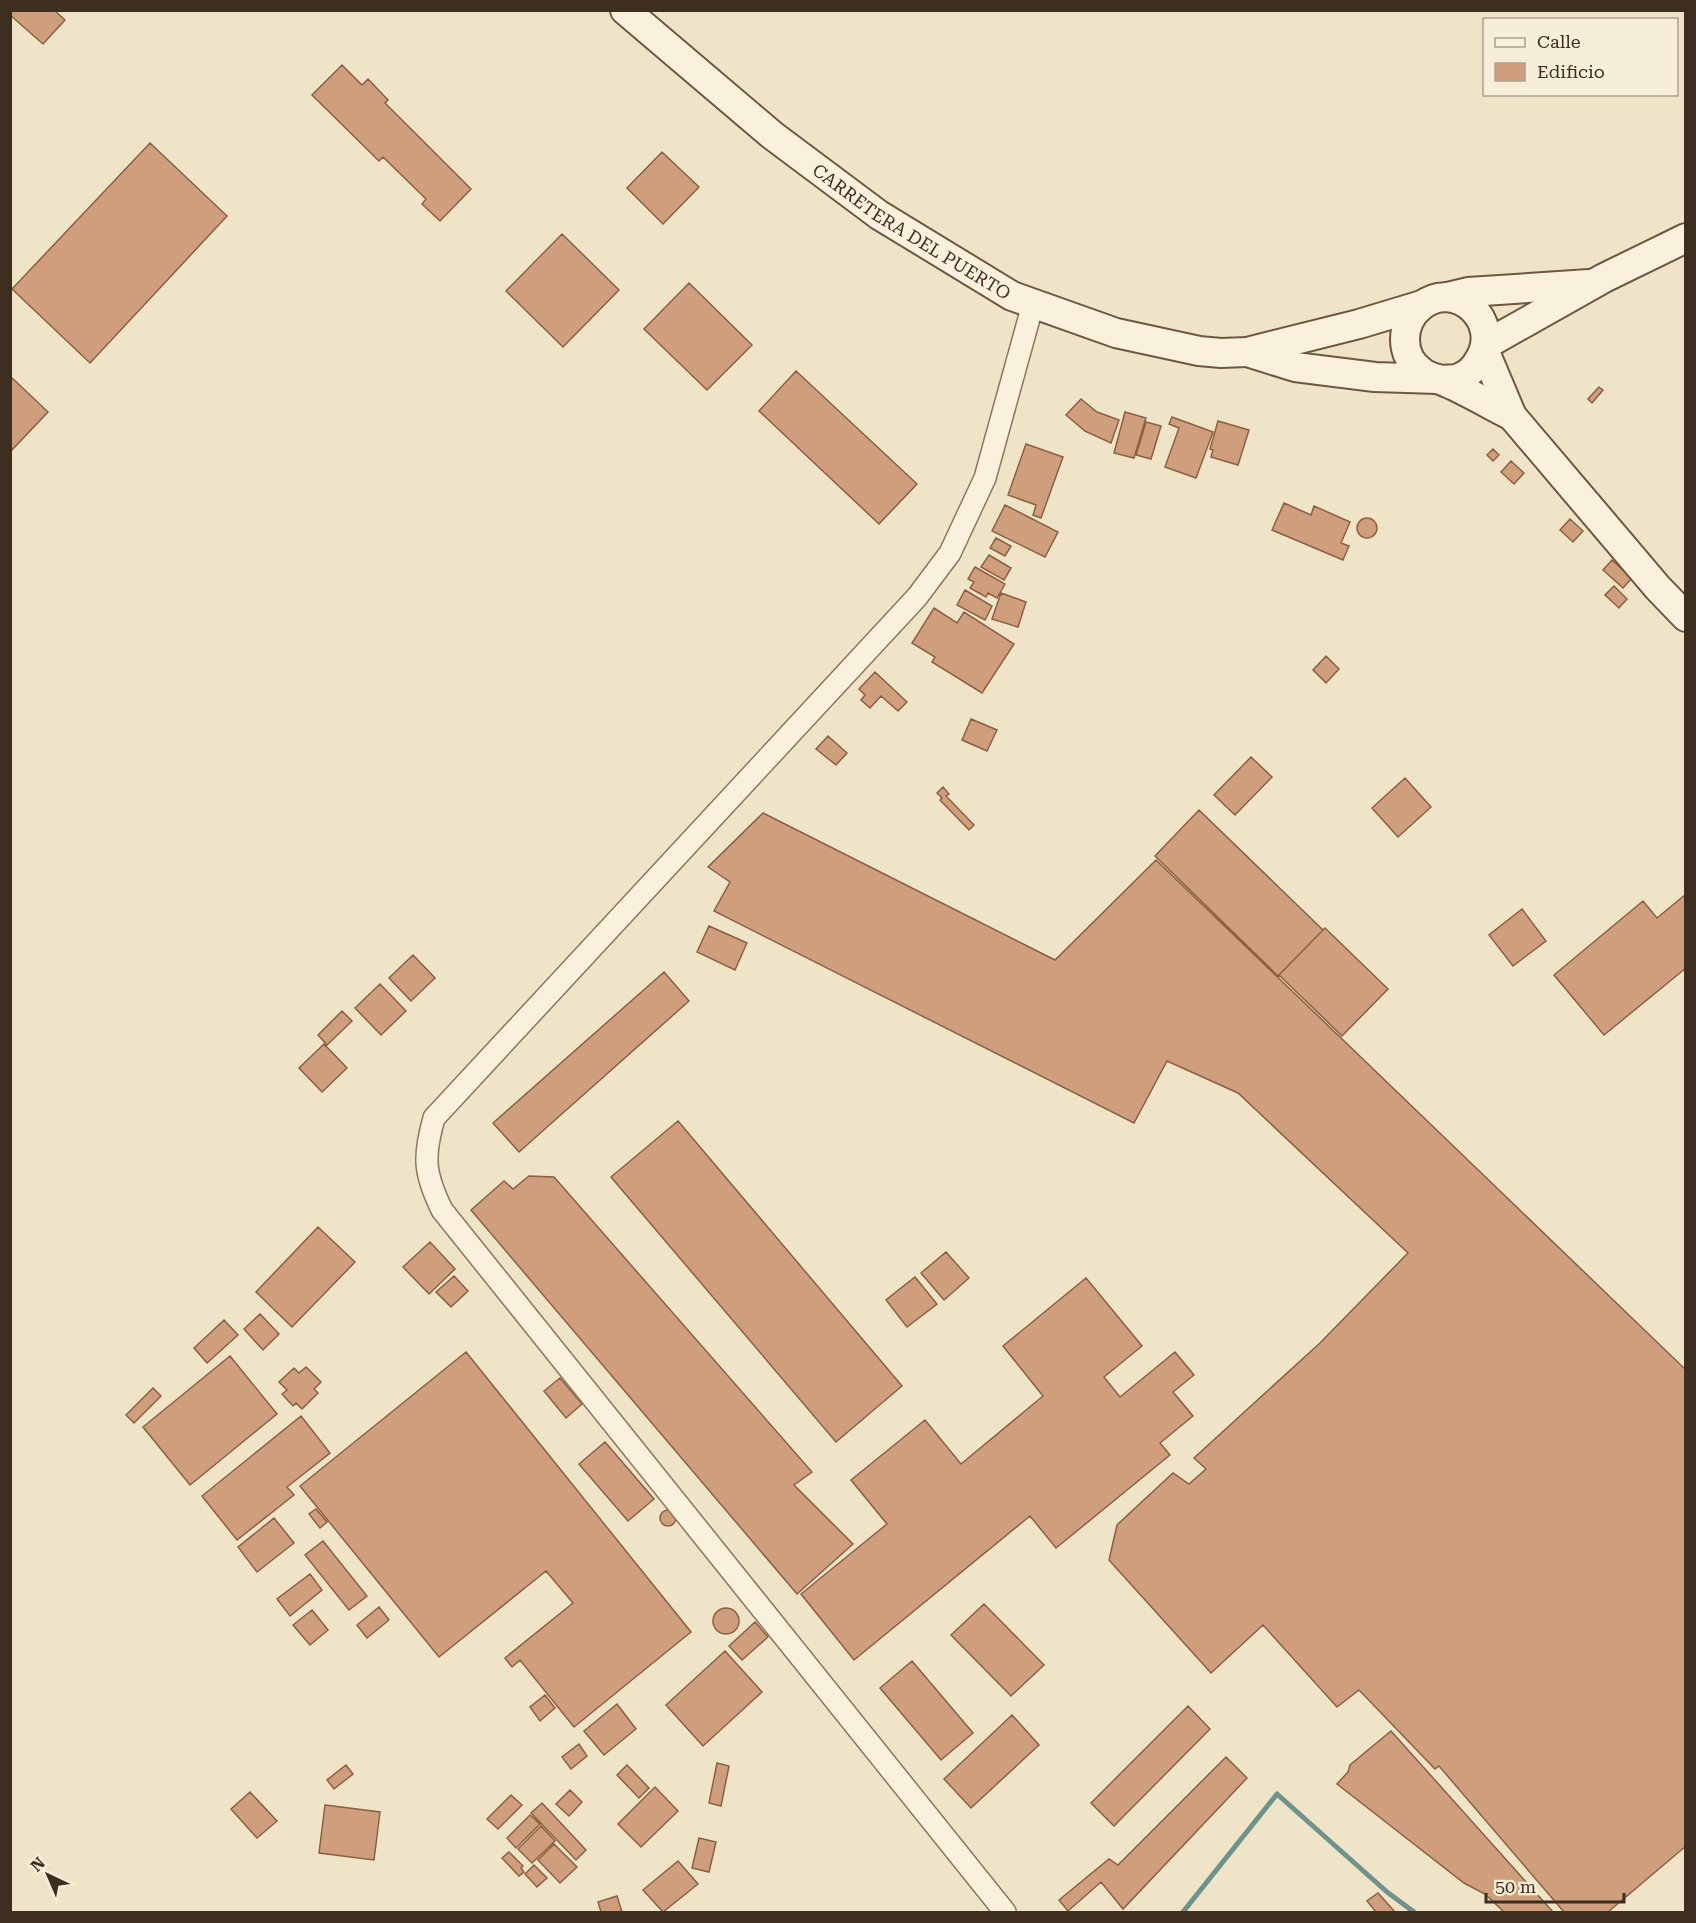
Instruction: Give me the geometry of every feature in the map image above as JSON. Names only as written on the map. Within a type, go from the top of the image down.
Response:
[{"type":"main road","name":"CARRETERA DEL PUERTO","points":[[625,10],[772,135],[879,215],[1012,296],[1116,333],[1199,351],[1247,352],[1359,324],[1468,292],[1594,284]]},
{"type":"main road","name":"CARRETERA DEL PUERTO","points":[[1486,348],[1594,284],[1686,238]]},
{"type":"main road","points":[[1512,417],[1417,368],[1411,362],[1405,347],[1405,331],[1411,316],[1433,301],[1462,301],[1476,311],[1485,326],[1486,348],[1512,417],[1659,588],[1686,616]]},
{"type":"main road","points":[[1439,379],[1459,378],[1475,368],[1486,348]]},
{"type":"main road","name":"CARRETERA DEL PUERTO","points":[[1247,352],[1294,367],[1375,377],[1439,379]]},
{"type":"street","points":[[1005,1912],[442,1210],[431,1187],[426,1146],[434,1118],[917,597],[951,553],[985,478],[1033,304]]},
{"type":"building","points":[[10,10],[54,10],[65,20],[43,44],[10,15]]},
{"type":"building","points":[[342,65],[362,85],[368,79],[388,100],[385,103],[471,189],[440,221],[422,204],[426,199],[383,157],[379,161],[312,95]]},
{"type":"building","points":[[150,143],[227,216],[90,363],[12,289]]},
{"type":"building","points":[[662,152],[699,187],[663,224],[627,188]]},
{"type":"building","points":[[562,234],[619,290],[563,347],[506,291]]},
{"type":"building","points":[[689,283],[752,345],[707,390],[644,329]]},
{"type":"building","points":[[796,371],[917,484],[879,524],[759,411]]},
{"type":"building","points":[[10,376],[48,412],[10,452]]},
{"type":"building","points":[[1599,387],[1603,390],[1592,403],[1588,399]]},
{"type":"building","points":[[1081,399],[1097,412],[1119,420],[1111,443],[1085,431],[1066,415]]},
{"type":"building","points":[[1125,412],[1146,418],[1134,458],[1114,453]]},
{"type":"building","points":[[1172,417],[1213,432],[1196,478],[1165,467],[1179,428],[1169,424]]},
{"type":"building","points":[[1218,421],[1249,430],[1238,465],[1211,457],[1213,450],[1210,449]]},
{"type":"building","points":[[1146,422],[1161,426],[1151,459],[1136,455]]},
{"type":"building","points":[[1026,444],[1063,457],[1041,518],[1033,515],[1036,505],[1008,495]]},
{"type":"building","points":[[1493,449],[1499,455],[1493,461],[1487,455]]},
{"type":"building","points":[[1511,461],[1524,473],[1514,484],[1501,472]]},
{"type":"building","points":[[1284,503],[1311,515],[1314,506],[1350,522],[1341,543],[1349,546],[1343,560],[1272,530]]},
{"type":"building","points":[[1005,505],[1058,532],[1045,557],[992,531]]},
{"type":"building","points":[[1367,518],[1374,521],[1377,528],[1374,535],[1367,538],[1360,535],[1357,528],[1360,521]]},
{"type":"building","points":[[1570,519],[1583,531],[1573,542],[1560,530]]},
{"type":"building","points":[[996,538],[1011,546],[1005,556],[990,548]]},
{"type":"building","points":[[989,555],[1011,568],[1004,580],[981,567]]},
{"type":"building","points":[[1612,560],[1632,578],[1623,588],[1603,570]]},
{"type":"building","points":[[975,567],[1005,584],[997,598],[988,593],[986,597],[970,588],[974,582],[968,579]]},
{"type":"building","points":[[1614,586],[1627,599],[1619,608],[1605,595]]},
{"type":"building","points":[[965,590],[992,606],[985,620],[957,605]]},
{"type":"building","points":[[1001,593],[1026,602],[1018,627],[992,619]]},
{"type":"building","points":[[934,608],[957,623],[964,612],[1014,644],[982,693],[932,662],[935,657],[912,643]]},
{"type":"building","points":[[1326,656],[1339,669],[1326,683],[1313,670]]},
{"type":"building","points":[[875,672],[907,702],[898,711],[881,696],[870,708],[861,700],[865,695],[859,689]]},
{"type":"building","points":[[971,719],[997,730],[987,751],[962,740]]},
{"type":"building","points":[[828,736],[847,753],[836,765],[816,749]]},
{"type":"building","points":[[1251,757],[1272,777],[1235,815],[1214,795]]},
{"type":"building","points":[[1405,778],[1431,807],[1398,837],[1372,808]]},
{"type":"building","points":[[943,787],[949,794],[946,796],[974,825],[969,830],[940,800],[942,798],[937,793]]},
{"type":"building","points":[[1199,810],[1323,930],[1278,976],[1155,856]]},
{"type":"building","points":[[763,813],[1055,960],[1156,860],[1686,1370],[1686,1846],[1608,1912],[1564,1912],[1439,1766],[1435,1769],[1359,1690],[1337,1707],[1263,1625],[1211,1673],[1109,1560],[1117,1525],[1173,1473],[1189,1484],[1206,1469],[1194,1458],[1320,1343],[1408,1253],[1238,1093],[1167,1061],[1134,1123],[714,911],[730,882],[708,867]]},
{"type":"building","points":[[1686,894],[1686,968],[1604,1035],[1554,975],[1643,901],[1657,918]]},
{"type":"building","points":[[1522,909],[1546,941],[1513,966],[1489,935]]},
{"type":"building","points":[[709,926],[747,943],[735,970],[697,952]]},
{"type":"building","points":[[1325,928],[1388,989],[1342,1036],[1279,975]]},
{"type":"building","points":[[413,955],[435,978],[411,1001],[389,978]]},
{"type":"building","points":[[664,972],[689,1001],[519,1152],[493,1123]]},
{"type":"building","points":[[380,984],[406,1011],[381,1035],[355,1008]]},
{"type":"building","points":[[342,1011],[352,1021],[327,1045],[318,1035]]},
{"type":"building","points":[[324,1044],[347,1068],[322,1092],[299,1068]]},
{"type":"building","points":[[678,1121],[902,1386],[836,1442],[611,1177]]},
{"type":"building","points":[[529,1176],[554,1177],[812,1472],[794,1485],[853,1544],[797,1594],[471,1210],[504,1181],[513,1189]]},
{"type":"building","points":[[318,1227],[355,1262],[292,1327],[256,1292]]},
{"type":"building","points":[[430,1242],[455,1269],[429,1294],[403,1267]]},
{"type":"building","points":[[946,1252],[969,1278],[944,1300],[921,1273]]},
{"type":"building","points":[[454,1276],[468,1291],[451,1307],[436,1292]]},
{"type":"building","points":[[915,1277],[937,1304],[907,1327],[886,1300]]},
{"type":"building","points":[[1086,1278],[1142,1346],[1104,1377],[1120,1397],[1175,1352],[1194,1375],[1173,1392],[1193,1416],[1160,1443],[1170,1455],[1056,1548],[1030,1516],[854,1660],[801,1594],[887,1524],[851,1480],[925,1420],[961,1464],[1043,1396],[1003,1346]]},
{"type":"building","points":[[260,1314],[279,1334],[263,1350],[244,1329]]},
{"type":"building","points":[[224,1320],[238,1335],[207,1363],[194,1348]]},
{"type":"building","points":[[466,1352],[691,1632],[574,1727],[520,1660],[512,1667],[505,1658],[573,1603],[546,1571],[439,1657],[300,1486]]},
{"type":"building","points":[[230,1356],[277,1414],[190,1485],[143,1427]]},
{"type":"building","points":[[306,1367],[321,1382],[314,1389],[318,1393],[302,1409],[296,1403],[293,1406],[282,1394],[287,1390],[279,1382],[294,1368],[299,1373]]},
{"type":"building","points":[[560,1378],[582,1404],[566,1418],[544,1391]]},
{"type":"building","points":[[153,1388],[161,1396],[134,1423],[126,1415]]},
{"type":"building","points":[[301,1416],[330,1453],[287,1487],[294,1495],[237,1540],[202,1496]]},
{"type":"building","points":[[605,1442],[654,1499],[628,1521],[579,1464]]},
{"type":"building","points":[[316,1509],[327,1522],[320,1528],[309,1514]]},
{"type":"building","points":[[668,1510],[676,1518],[668,1526],[660,1518]]},
{"type":"building","points":[[274,1518],[294,1543],[257,1572],[238,1547]]},
{"type":"building","points":[[323,1541],[367,1596],[349,1610],[305,1555]]},
{"type":"building","points":[[310,1574],[322,1590],[290,1616],[277,1599]]},
{"type":"building","points":[[984,1604],[1044,1665],[1011,1696],[951,1635]]},
{"type":"building","points":[[379,1607],[389,1620],[367,1638],[357,1625]]},
{"type":"building","points":[[726,1608],[735,1612],[739,1621],[735,1630],[726,1634],[717,1630],[713,1621],[717,1612]]},
{"type":"building","points":[[312,1610],[328,1630],[310,1645],[293,1625]]},
{"type":"building","points":[[755,1622],[768,1637],[742,1660],[729,1646]]},
{"type":"building","points":[[725,1651],[762,1692],[703,1746],[666,1705]]},
{"type":"building","points":[[912,1661],[973,1733],[941,1760],[880,1688]]},
{"type":"building","points":[[545,1695],[555,1708],[540,1721],[530,1707]]},
{"type":"building","points":[[617,1704],[636,1729],[604,1755],[584,1731]]},
{"type":"building","points":[[1188,1706],[1210,1729],[1114,1826],[1091,1803]]},
{"type":"building","points":[[1012,1715],[1039,1745],[971,1808],[944,1779]]},
{"type":"building","points":[[1391,1731],[1553,1912],[1504,1912],[1485,1894],[1464,1883],[1337,1784],[1348,1772],[1350,1765]]},
{"type":"building","points":[[579,1744],[587,1756],[571,1769],[562,1757]]},
{"type":"building","points":[[1226,1757],[1247,1778],[1123,1909],[1101,1882],[1068,1911],[1059,1900],[1109,1859],[1118,1865]]},
{"type":"building","points":[[717,1763],[729,1766],[721,1806],[709,1803]]},
{"type":"building","points":[[346,1765],[353,1774],[334,1789],[327,1780]]},
{"type":"building","points":[[627,1765],[649,1788],[639,1798],[617,1775]]},
{"type":"building","points":[[655,1787],[678,1811],[641,1847],[618,1824]]},
{"type":"building","points":[[570,1790],[582,1802],[569,1816],[556,1804]]},
{"type":"building","points":[[250,1792],[277,1821],[257,1838],[231,1809]]},
{"type":"building","points":[[511,1795],[522,1805],[498,1829],[487,1819]]},
{"type":"building","points":[[542,1803],[586,1850],[576,1860],[531,1813]]},
{"type":"building","points":[[325,1805],[380,1812],[374,1860],[319,1853]]},
{"type":"building","points":[[530,1815],[540,1824],[516,1848],[507,1838]]},
{"type":"building","points":[[541,1826],[555,1841],[532,1863],[518,1849]]},
{"type":"building","points":[[699,1838],[716,1842],[709,1872],[692,1868]]},
{"type":"building","points":[[554,1844],[577,1867],[560,1883],[538,1860]]},
{"type":"building","points":[[509,1852],[523,1866],[521,1868],[524,1872],[519,1876],[502,1858]]},
{"type":"building","points":[[678,1861],[698,1884],[663,1912],[643,1890]]},
{"type":"building","points":[[534,1865],[547,1878],[537,1887],[525,1874]]},
{"type":"building","points":[[1378,1893],[1395,1912],[1376,1912],[1367,1901]]},
{"type":"building","points":[[617,1896],[622,1912],[601,1912],[598,1902]]},
{"type":"waterway","points":[[1183,1912],[1277,1794],[1387,1892],[1414,1912]]}]
